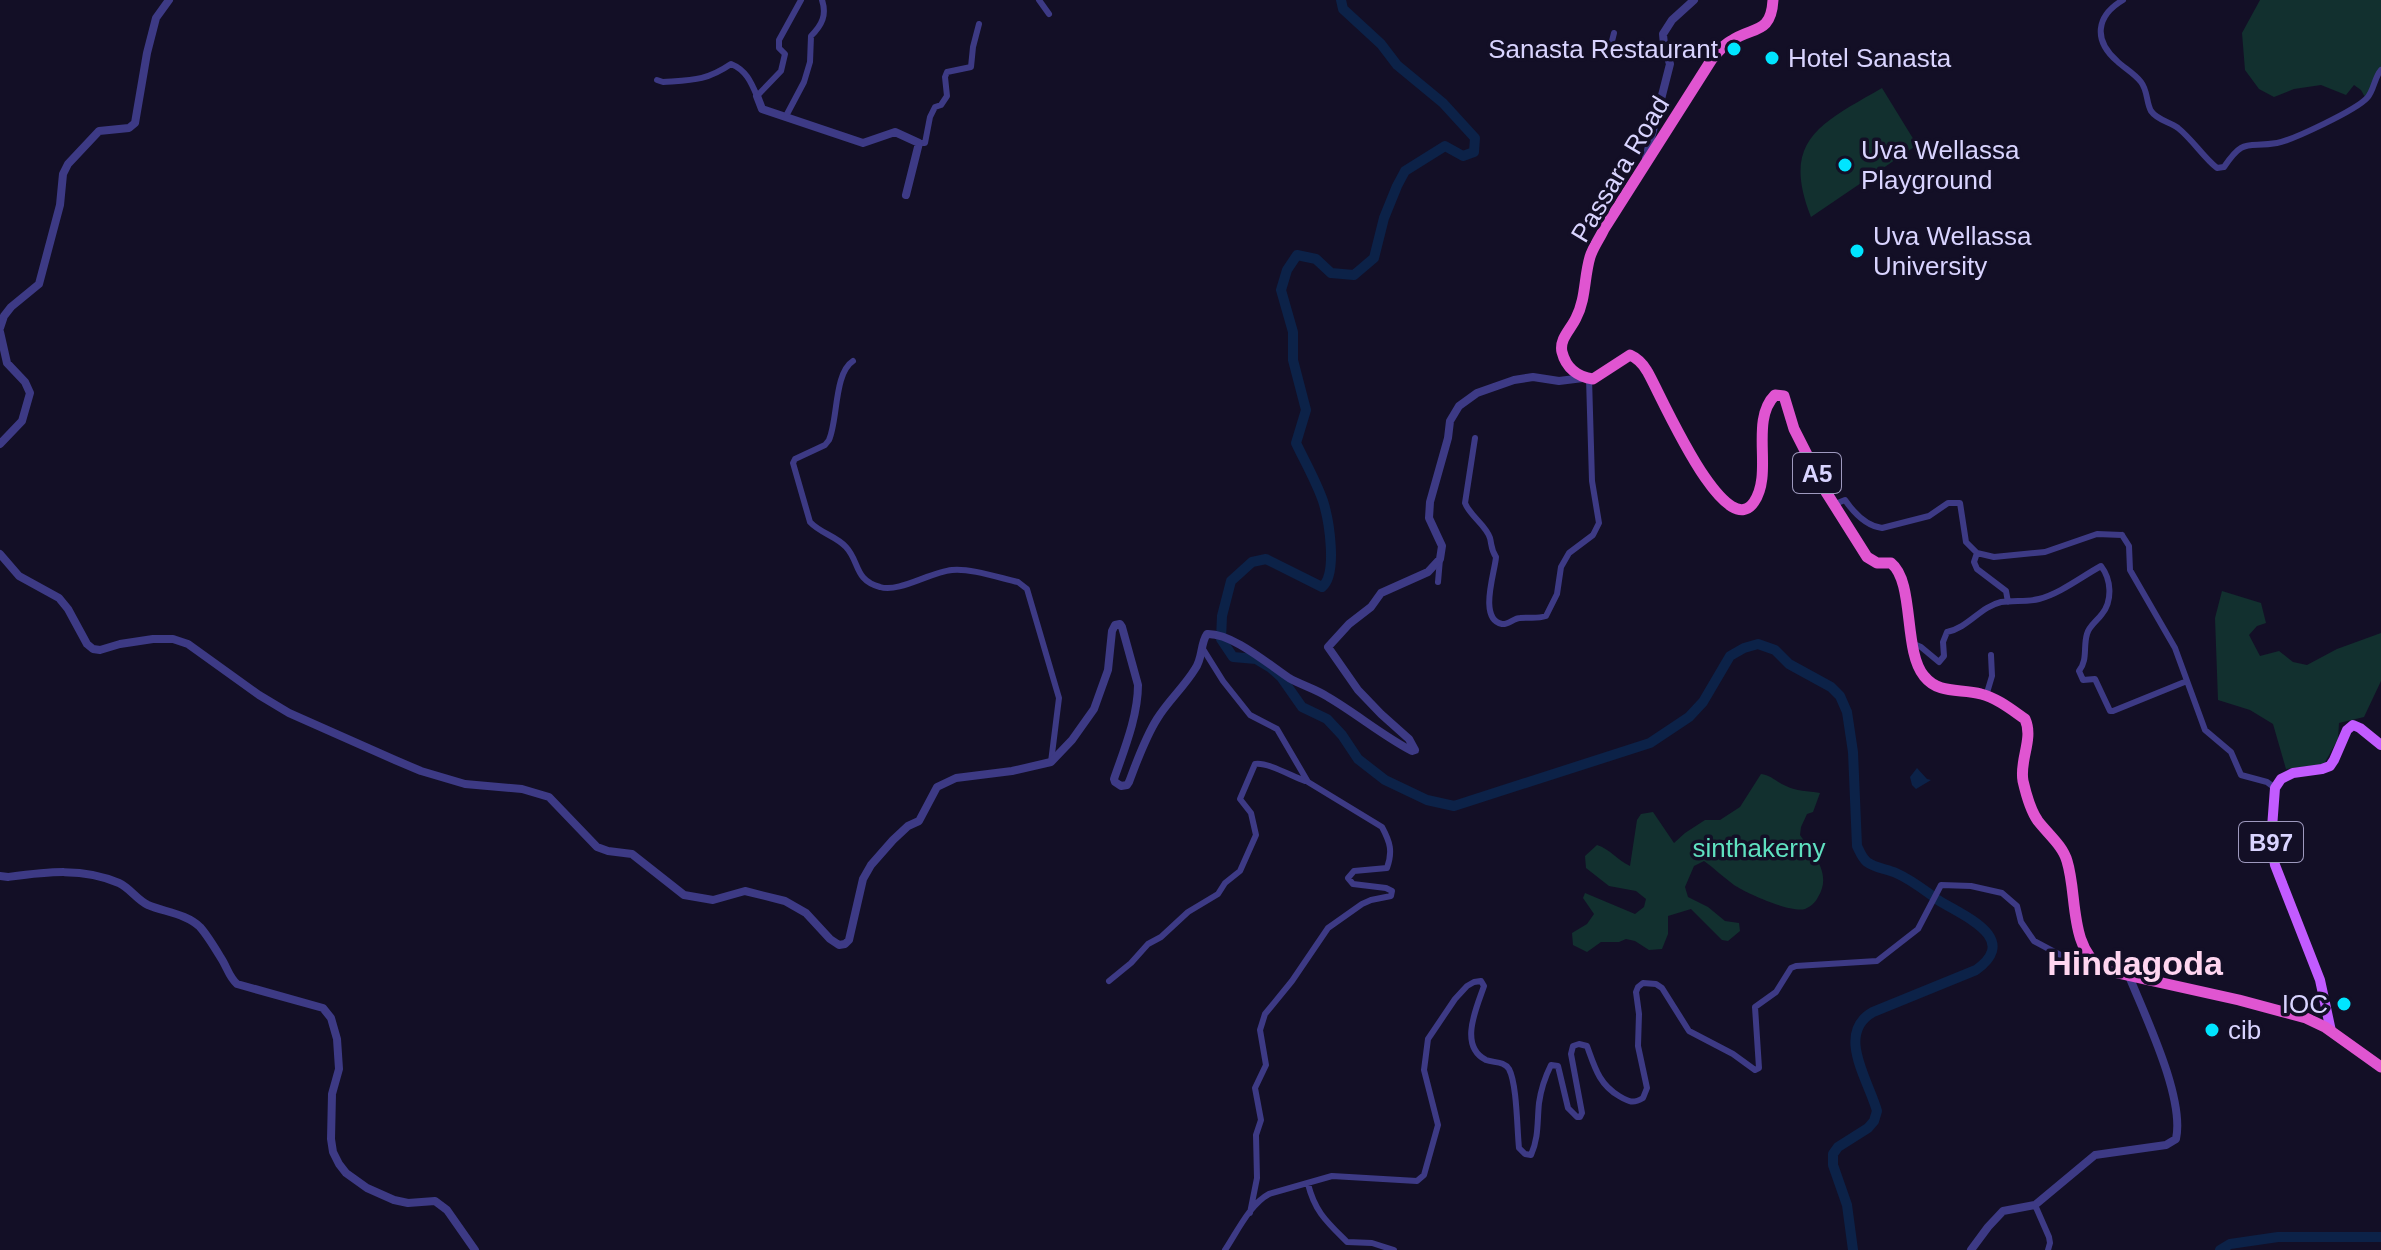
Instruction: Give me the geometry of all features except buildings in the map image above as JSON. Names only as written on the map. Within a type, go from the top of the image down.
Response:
[{"type":"highway","name":"Passara Road","points":[[1586,378],[1576,375],[1567,363],[1562,345],[1578,316],[1590,257],[1604,229],[1712,59],[1732,39],[1765,27],[1773,0]]},
{"type":"highway","name":"A5","points":[[1586,378],[1598,376],[1626,356],[1638,359],[1697,468],[1722,497],[1740,508],[1747,508],[1755,501],[1759,488],[1762,432],[1767,407],[1775,395],[1786,398],[1794,429],[1826,492],[1867,557],[1877,563],[1891,563],[1898,572],[1908,608],[1916,661],[1921,672],[1929,682],[1943,689],[1986,696],[2025,719],[2028,731],[2023,781],[2036,818],[2066,856],[2071,873],[2073,909],[2089,955]]},
{"type":"highway","points":[[2089,955],[2104,970],[2314,1021],[2381,1067]]},
{"type":"main road","name":"B97","points":[[2331,1031],[2320,980],[2275,865],[2271,841],[2275,788],[2281,779],[2293,773],[2330,766],[2347,730],[2353,725],[2381,745]]},
{"type":"street","points":[[0,444],[22,421],[30,393],[25,382],[7,363],[0,330],[4,316],[39,284],[60,205],[65,168],[99,131],[129,128],[135,123],[156,18],[169,0]]},
{"type":"street","points":[[757,96],[781,71],[785,54],[779,48],[779,40],[801,0]]},
{"type":"street","points":[[786,116],[804,82],[810,62],[811,36],[820,27],[826,10],[822,0]]},
{"type":"street","points":[[1039,0],[1049,14]]},
{"type":"street","points":[[1642,171],[1670,64],[1663,34],[1672,20],[1694,0]]},
{"type":"street","points":[[2123,0],[2101,20],[2101,33],[2108,53],[2139,79],[2146,90],[2151,111],[2175,126],[2217,168],[2224,167],[2235,151],[2245,145],[2277,143],[2326,123],[2366,99],[2381,70]]},
{"type":"street","points":[[657,80],[704,79],[731,64],[747,75],[762,109],[863,143],[895,132],[925,143],[930,117],[935,107],[941,105],[947,96],[947,72],[971,67],[979,24]]},
{"type":"street","points":[[1614,33],[1611,45],[1631,50],[1635,46],[1653,51]]},
{"type":"street","points":[[2370,93],[2381,93]]},
{"type":"street","points":[[906,195],[919,143]]},
{"type":"street","points":[[853,361],[848,364],[843,378],[829,440],[793,463],[810,522],[844,545],[859,574],[881,588],[896,587],[955,569],[1018,582],[1027,589],[1059,698],[1051,762]]},
{"type":"street","points":[[1438,582],[1442,546],[1429,518],[1430,502],[1450,421],[1459,406],[1477,393],[1533,377],[1559,381],[1586,378],[1592,481],[1599,523],[1593,535],[1569,553],[1561,567],[1557,594],[1546,616],[1521,618],[1501,624],[1492,616],[1489,603],[1496,557],[1491,550],[1489,535],[1465,503],[1475,438]]},
{"type":"street","points":[[1835,504],[1845,500],[1853,512],[1875,527],[1894,526],[1906,520],[1929,516],[1948,503],[1960,503],[1966,542],[1977,553],[1994,557],[2039,553],[2097,534],[2122,535],[2129,546],[2130,570],[2175,648],[2205,730],[2231,752],[2241,775],[2267,782],[2275,788]]},
{"type":"street","points":[[1977,553],[1974,562],[1977,569],[2000,584],[2008,594],[2008,602]]},
{"type":"street","points":[[0,554],[19,576],[59,598],[93,649],[153,639],[173,639],[188,644],[289,713],[421,771],[465,784],[522,789],[549,797],[597,847],[632,854],[677,892],[713,900],[745,891],[785,901],[806,913],[839,945],[849,940],[863,879],[871,865],[908,826],[919,821],[937,787],[964,776],[1012,771],[1051,762],[1086,723],[1108,670],[1115,625],[1122,627],[1138,685],[1126,742],[1114,779],[1121,786],[1127,785],[1159,716],[1197,667],[1207,634],[1223,636],[1293,681],[1314,688],[1332,699],[1396,743],[1415,750],[1415,746],[1358,690],[1328,647],[1349,624],[1371,607],[1381,593],[1428,572],[1440,559]]},
{"type":"street","points":[[1913,645],[1917,644],[1939,662],[1944,659],[1943,640],[1947,632],[1957,630],[1984,610],[2001,602],[2050,596],[2101,566],[2107,573],[2109,583],[2107,605],[2088,630],[2085,663],[2079,671],[2083,680],[2096,680],[2110,711],[2187,681]]},
{"type":"street","points":[[1203,649],[1250,715],[1277,729],[1308,782]]},
{"type":"street","points":[[1986,696],[1992,676],[1991,655]]},
{"type":"street","points":[[1109,981],[1188,912],[1215,897],[1225,883],[1240,871],[1256,835],[1251,813],[1240,799],[1255,764],[1266,764],[1308,782],[1382,827],[1392,856],[1387,868],[1354,871],[1348,878],[1353,884],[1386,888],[1393,894],[1362,904],[1328,928],[1265,1014],[1260,1030],[1266,1065],[1255,1088],[1261,1120],[1256,1135],[1257,1178],[1250,1213]]},
{"type":"street","points":[[0,876],[60,870],[117,882],[145,904],[194,922],[202,929],[237,984],[323,1008],[331,1018],[337,1039],[339,1069],[332,1094],[331,1139],[339,1164],[367,1188],[394,1200],[408,1203],[435,1201],[447,1210],[475,1250]]},
{"type":"street","points":[[1225,1250],[1263,1197],[1332,1176],[1402,1182],[1417,1181],[1424,1175],[1438,1125],[1424,1070],[1428,1039],[1455,999],[1474,982],[1481,981],[1484,986],[1471,1027],[1473,1042],[1483,1058],[1508,1068],[1513,1086],[1519,1148],[1531,1155],[1537,1140],[1539,1100],[1551,1065],[1558,1066],[1568,1108],[1577,1117],[1582,1113],[1571,1054],[1573,1046],[1587,1046],[1598,1077],[1606,1088],[1628,1102],[1635,1103],[1643,1098],[1647,1088],[1638,1046],[1636,992],[1643,983],[1662,988],[1689,1031],[1733,1054],[1755,1070],[1760,1063],[1755,1007],[1776,992],[1791,968],[1877,961],[1914,933],[1941,885],[1954,884],[2002,893],[2017,906],[2021,922],[2034,941],[2064,957],[2089,955]]},
{"type":"street","points":[[1971,1250],[2003,1211],[2035,1205],[2095,1155],[2166,1145],[2176,1139],[2179,1128],[2171,1086],[2129,976]]},
{"type":"street","points":[[1308,1184],[1313,1203],[1326,1222],[1347,1242],[1372,1243],[1394,1250]]},
{"type":"street","points":[[2035,1205],[2049,1237],[2048,1250]]},
{"type":"green space","points":[[2260,0],[2381,0],[2381,70],[2366,99],[2354,85],[2346,95],[2321,85],[2294,89],[2274,97],[2259,89],[2245,70],[2242,33]]},
{"type":"green space","name":"Uva Wellassa Playground","points":[[1882,88],[1917,145],[1811,217],[1801,169],[1804,151],[1812,136],[1841,112]]},
{"type":"green space","points":[[2222,591],[2261,603],[2266,623],[2257,626],[2249,635],[2260,656],[2279,651],[2293,662],[2307,665],[2337,649],[2381,633],[2381,681],[2364,717],[2339,723],[2338,739],[2324,764],[2286,769],[2273,724],[2250,710],[2218,700],[2215,618]]},
{"type":"green space","name":"sinthakerny","points":[[1761,774],[1790,788],[1820,793],[1813,812],[1807,814],[1800,835],[1822,872],[1822,888],[1813,904],[1798,909],[1768,902],[1734,885],[1704,861],[1694,866],[1685,887],[1688,897],[1708,907],[1725,921],[1739,923],[1740,931],[1728,941],[1722,940],[1691,909],[1668,916],[1668,934],[1662,949],[1649,950],[1626,939],[1601,942],[1587,952],[1573,945],[1572,933],[1587,924],[1594,914],[1583,898],[1585,893],[1635,914],[1644,907],[1646,899],[1636,891],[1609,886],[1586,868],[1585,856],[1597,845],[1630,866],[1637,820],[1641,814],[1653,812],[1674,843],[1705,820],[1720,820],[1740,807]]},
{"type":"water","points":[[1917,768],[1931,780],[1916,789],[1910,777]]},
{"type":"waterway","points":[[1341,0],[1343,9],[1381,44],[1397,65],[1443,103],[1475,138],[1474,152],[1463,156],[1445,146],[1405,171],[1384,218],[1374,258],[1354,275],[1331,273],[1316,259],[1297,255],[1287,270],[1281,290],[1293,332],[1293,360],[1306,410],[1296,443],[1323,501],[1330,533],[1330,571],[1322,587],[1266,559],[1252,562],[1231,581],[1222,616],[1221,639],[1233,657],[1256,659],[1271,668],[1302,707],[1327,719],[1358,759],[1385,780],[1427,800],[1454,806],[1650,743],[1689,717],[1703,702],[1730,656],[1744,648],[1758,644],[1775,650],[1789,664],[1831,687],[1840,696],[1847,712],[1853,752],[1857,846],[1862,857],[1870,864],[1907,879],[1973,921],[1990,938],[1993,948],[1976,970],[1873,1012],[1862,1021],[1856,1032],[1858,1058],[1877,1111],[1868,1128],[1838,1147],[1833,1154],[1833,1165],[1847,1205],[1853,1250]]},
{"type":"waterway","points":[[2220,1250],[2230,1244],[2278,1237],[2381,1237]]},
{"type":"place","name":"Sanasta Restaurant","points":[[1734,49]]},
{"type":"place","name":"Hotel Sanasta","points":[[1772,58]]},
{"type":"place","name":"Uva Wellassa Playground","points":[[1845,165]]},
{"type":"place","name":"Uva Wellassa University","points":[[1857,251]]},
{"type":"place","name":"IOC","points":[[2344,1004]]},
{"type":"place","name":"cib","points":[[2212,1030]]},
{"type":"district","name":"Hindagoda","points":[[2135,963]]}]
